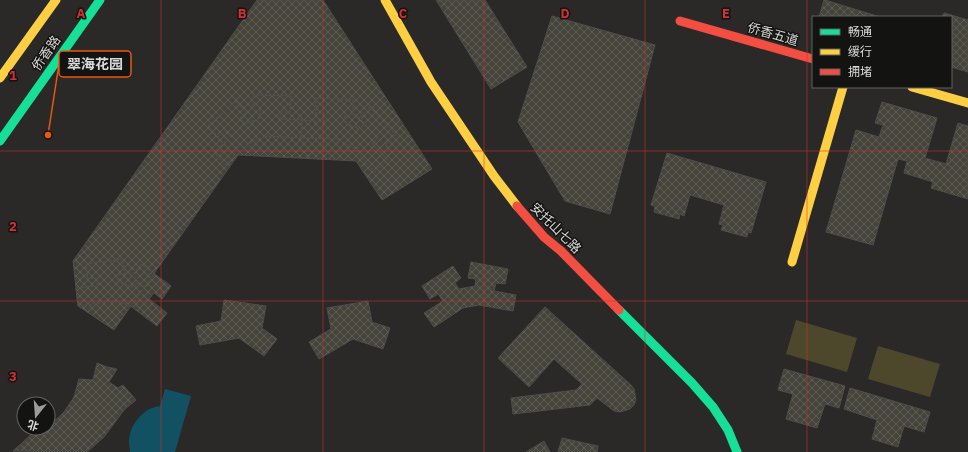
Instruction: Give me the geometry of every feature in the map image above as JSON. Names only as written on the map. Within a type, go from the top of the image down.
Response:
[{"type":"street","name":"侨香路","points":[[0,78],[56,0]]},
{"type":"street","name":"侨香路","points":[[0,141],[100,0]]},
{"type":"street","name":"安托山七路","points":[[385,0],[431,82],[515,204],[544,237],[561,251],[692,383],[717,412],[728,430],[737,452]]},
{"type":"street","name":"侨香五道","points":[[680,21],[812,59]]},
{"type":"street","points":[[792,262],[843,88]]},
{"type":"street","points":[[916,88],[968,103]]},
{"type":"shaded area","points":[[796,320],[857,338],[847,372],[786,354]]},
{"type":"shaded area","points":[[878,346],[940,364],[930,397],[868,379]]},
{"type":"water","points":[[165,389],[191,396],[175,452],[130,452],[129,442],[131,429],[138,418],[148,410],[160,406]]},
{"type":"building","points":[[257,0],[323,0],[432,169],[382,200],[356,161],[238,155],[114,330],[78,306],[73,261]]},
{"type":"building","points":[[436,0],[485,0],[527,67],[491,89]]},
{"type":"building","points":[[825,0],[877,16],[819,16]]},
{"type":"building","points":[[944,13],[968,20],[968,72],[952,67],[952,16],[942,16]]},
{"type":"building","points":[[552,16],[655,45],[610,214],[565,201],[518,122]]},
{"type":"building","points":[[253,95],[291,96],[290,112],[280,112],[280,119],[302,120],[301,138],[267,136],[251,142],[225,165],[214,152],[231,137],[225,131],[218,137],[208,126],[236,101],[246,113],[240,118],[245,124],[260,118],[261,111],[253,110]]},
{"type":"building","points":[[316,98],[353,100],[353,115],[345,115],[344,122],[359,129],[365,124],[359,118],[370,107],[396,135],[385,145],[378,138],[372,144],[388,160],[375,172],[351,146],[336,139],[301,138],[302,120],[325,122],[325,114],[315,113]]},
{"type":"building","points":[[882,102],[937,118],[925,158],[946,164],[958,123],[968,126],[968,199],[931,188],[933,182],[904,173],[907,161],[898,159],[873,245],[826,232],[856,130],[879,137],[883,125],[875,123]]},
{"type":"building","points":[[667,153],[766,182],[751,233],[748,232],[747,237],[721,230],[723,225],[719,224],[724,205],[690,195],[684,216],[680,214],[679,219],[654,212],[655,206],[651,205]]},
{"type":"building","points":[[123,259],[125,274],[117,275],[118,282],[134,287],[138,281],[132,276],[141,264],[171,286],[162,299],[154,293],[149,299],[167,313],[157,326],[129,305],[113,301],[78,306],[76,288],[98,286],[97,278],[88,279],[86,264]]},
{"type":"building","points":[[471,262],[508,269],[505,284],[496,283],[494,291],[516,295],[513,311],[479,305],[463,308],[434,327],[424,313],[443,301],[438,294],[430,299],[422,286],[453,266],[461,278],[455,283],[459,289],[475,286],[476,279],[468,278]]},
{"type":"building","points":[[224,300],[266,306],[262,328],[277,339],[264,356],[239,338],[200,345],[196,326],[221,321]]},
{"type":"building","points":[[368,301],[372,322],[390,328],[383,349],[353,339],[319,359],[309,342],[331,329],[327,308]]},
{"type":"building","points":[[545,307],[631,385],[634,389],[636,400],[630,409],[620,412],[614,411],[597,398],[590,405],[513,414],[511,398],[576,390],[582,384],[554,359],[529,387],[498,358]]},
{"type":"building","points":[[97,363],[117,369],[109,382],[118,388],[123,385],[136,400],[124,410],[104,437],[87,452],[13,451],[30,436],[56,436],[56,419],[64,412],[74,397],[79,379],[93,380]]},
{"type":"building","points":[[784,369],[845,386],[839,408],[825,404],[817,428],[786,419],[793,394],[778,390]]},
{"type":"building","points":[[850,388],[930,412],[924,432],[904,426],[898,447],[872,439],[877,420],[844,409]]},
{"type":"building","points":[[562,438],[598,446],[597,452],[558,452]]},
{"type":"building","points":[[544,441],[550,452],[526,452]]},
{"type":"traffic: fast","points":[[0,141],[100,0]]},
{"type":"traffic: fast","points":[[619,310],[692,383],[713,407],[728,430],[737,452]]},
{"type":"traffic: slow","points":[[0,78],[56,0]]},
{"type":"traffic: slow","points":[[385,0],[431,82],[494,176],[517,206]]},
{"type":"traffic: slow","points":[[792,262],[843,88]]},
{"type":"traffic: slow","points":[[916,88],[968,103]]},
{"type":"traffic: jam","points":[[680,21],[812,59]]},
{"type":"traffic: jam","points":[[517,206],[544,237],[561,251],[619,310]]},
{"type":"place","name":"翠海花园","points":[[48,135]]}]
